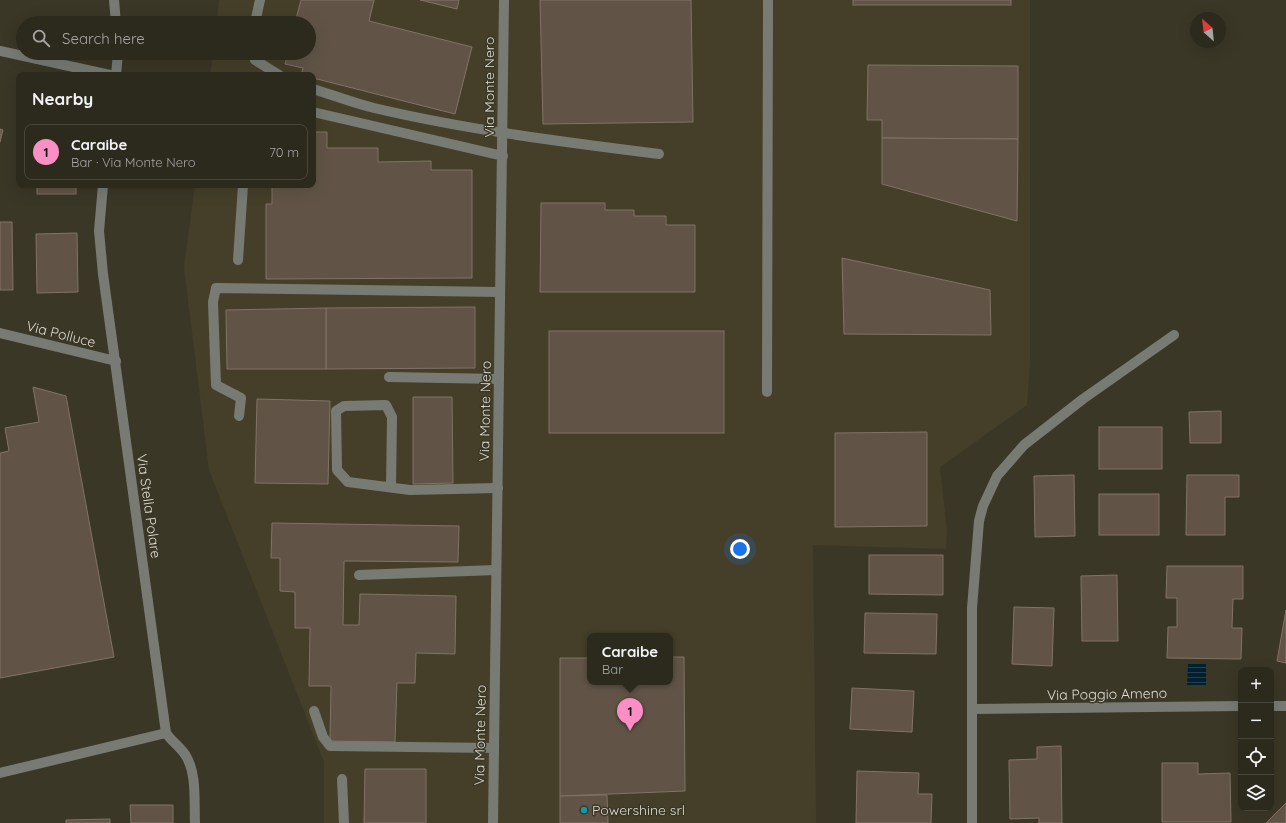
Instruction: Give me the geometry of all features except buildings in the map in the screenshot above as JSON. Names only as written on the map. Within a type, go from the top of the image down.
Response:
[{"type":"street","points":[[114,0],[115,16]]},
{"type":"street","points":[[257,16],[260,0]]},
{"type":"street","name":"Via Monte Nero","points":[[492,823],[503,156],[504,0]]},
{"type":"street","points":[[767,392],[768,0]]},
{"type":"street","points":[[0,51],[16,54]]},
{"type":"street","points":[[41,60],[96,72]]},
{"type":"street","points":[[116,72],[117,60]]},
{"type":"street","points":[[255,60],[274,72]]},
{"type":"street","points":[[316,90],[373,107],[503,134],[659,154]]},
{"type":"street","points":[[316,113],[503,156]]},
{"type":"street","name":"Via Stella Polare","points":[[103,188],[99,231],[166,733]]},
{"type":"street","points":[[238,260],[242,188]]},
{"type":"street","points":[[239,416],[241,398],[216,385],[213,302],[216,288],[500,292]]},
{"type":"street","name":"Via Polluce","points":[[0,333],[116,361]]},
{"type":"street","points":[[972,823],[972,608],[979,521],[989,491],[1007,462],[1038,433],[1174,335]]},
{"type":"street","points":[[389,377],[499,379]]},
{"type":"street","points":[[391,487],[392,417],[386,405],[344,406],[336,411],[338,470],[348,482],[410,490],[498,488]]},
{"type":"street","points":[[359,575],[496,570]]},
{"type":"street","name":"Via Poggio Ameno","points":[[973,709],[1238,706]]},
{"type":"street","points":[[1274,706],[1286,706]]},
{"type":"street","points":[[314,711],[322,737],[330,746],[494,748]]},
{"type":"street","points":[[0,773],[166,733],[185,754],[190,762],[193,774],[195,823]]},
{"type":"street","points":[[342,779],[344,823]]},
{"type":"shaded area","points":[[219,0],[1030,0],[1030,362],[1027,405],[940,467],[947,532],[946,549],[813,545],[816,823],[324,823],[324,762],[209,470],[184,267],[195,188],[316,188],[316,72],[210,72],[212,60],[316,60],[316,16],[218,16]]},
{"type":"water","points":[[1188,664],[1206,664],[1206,685],[1187,685]]},
{"type":"place","name":"Caraibe","points":[[630,731]]},
{"type":"place","name":"Powershine srl","points":[[584,810]]}]
